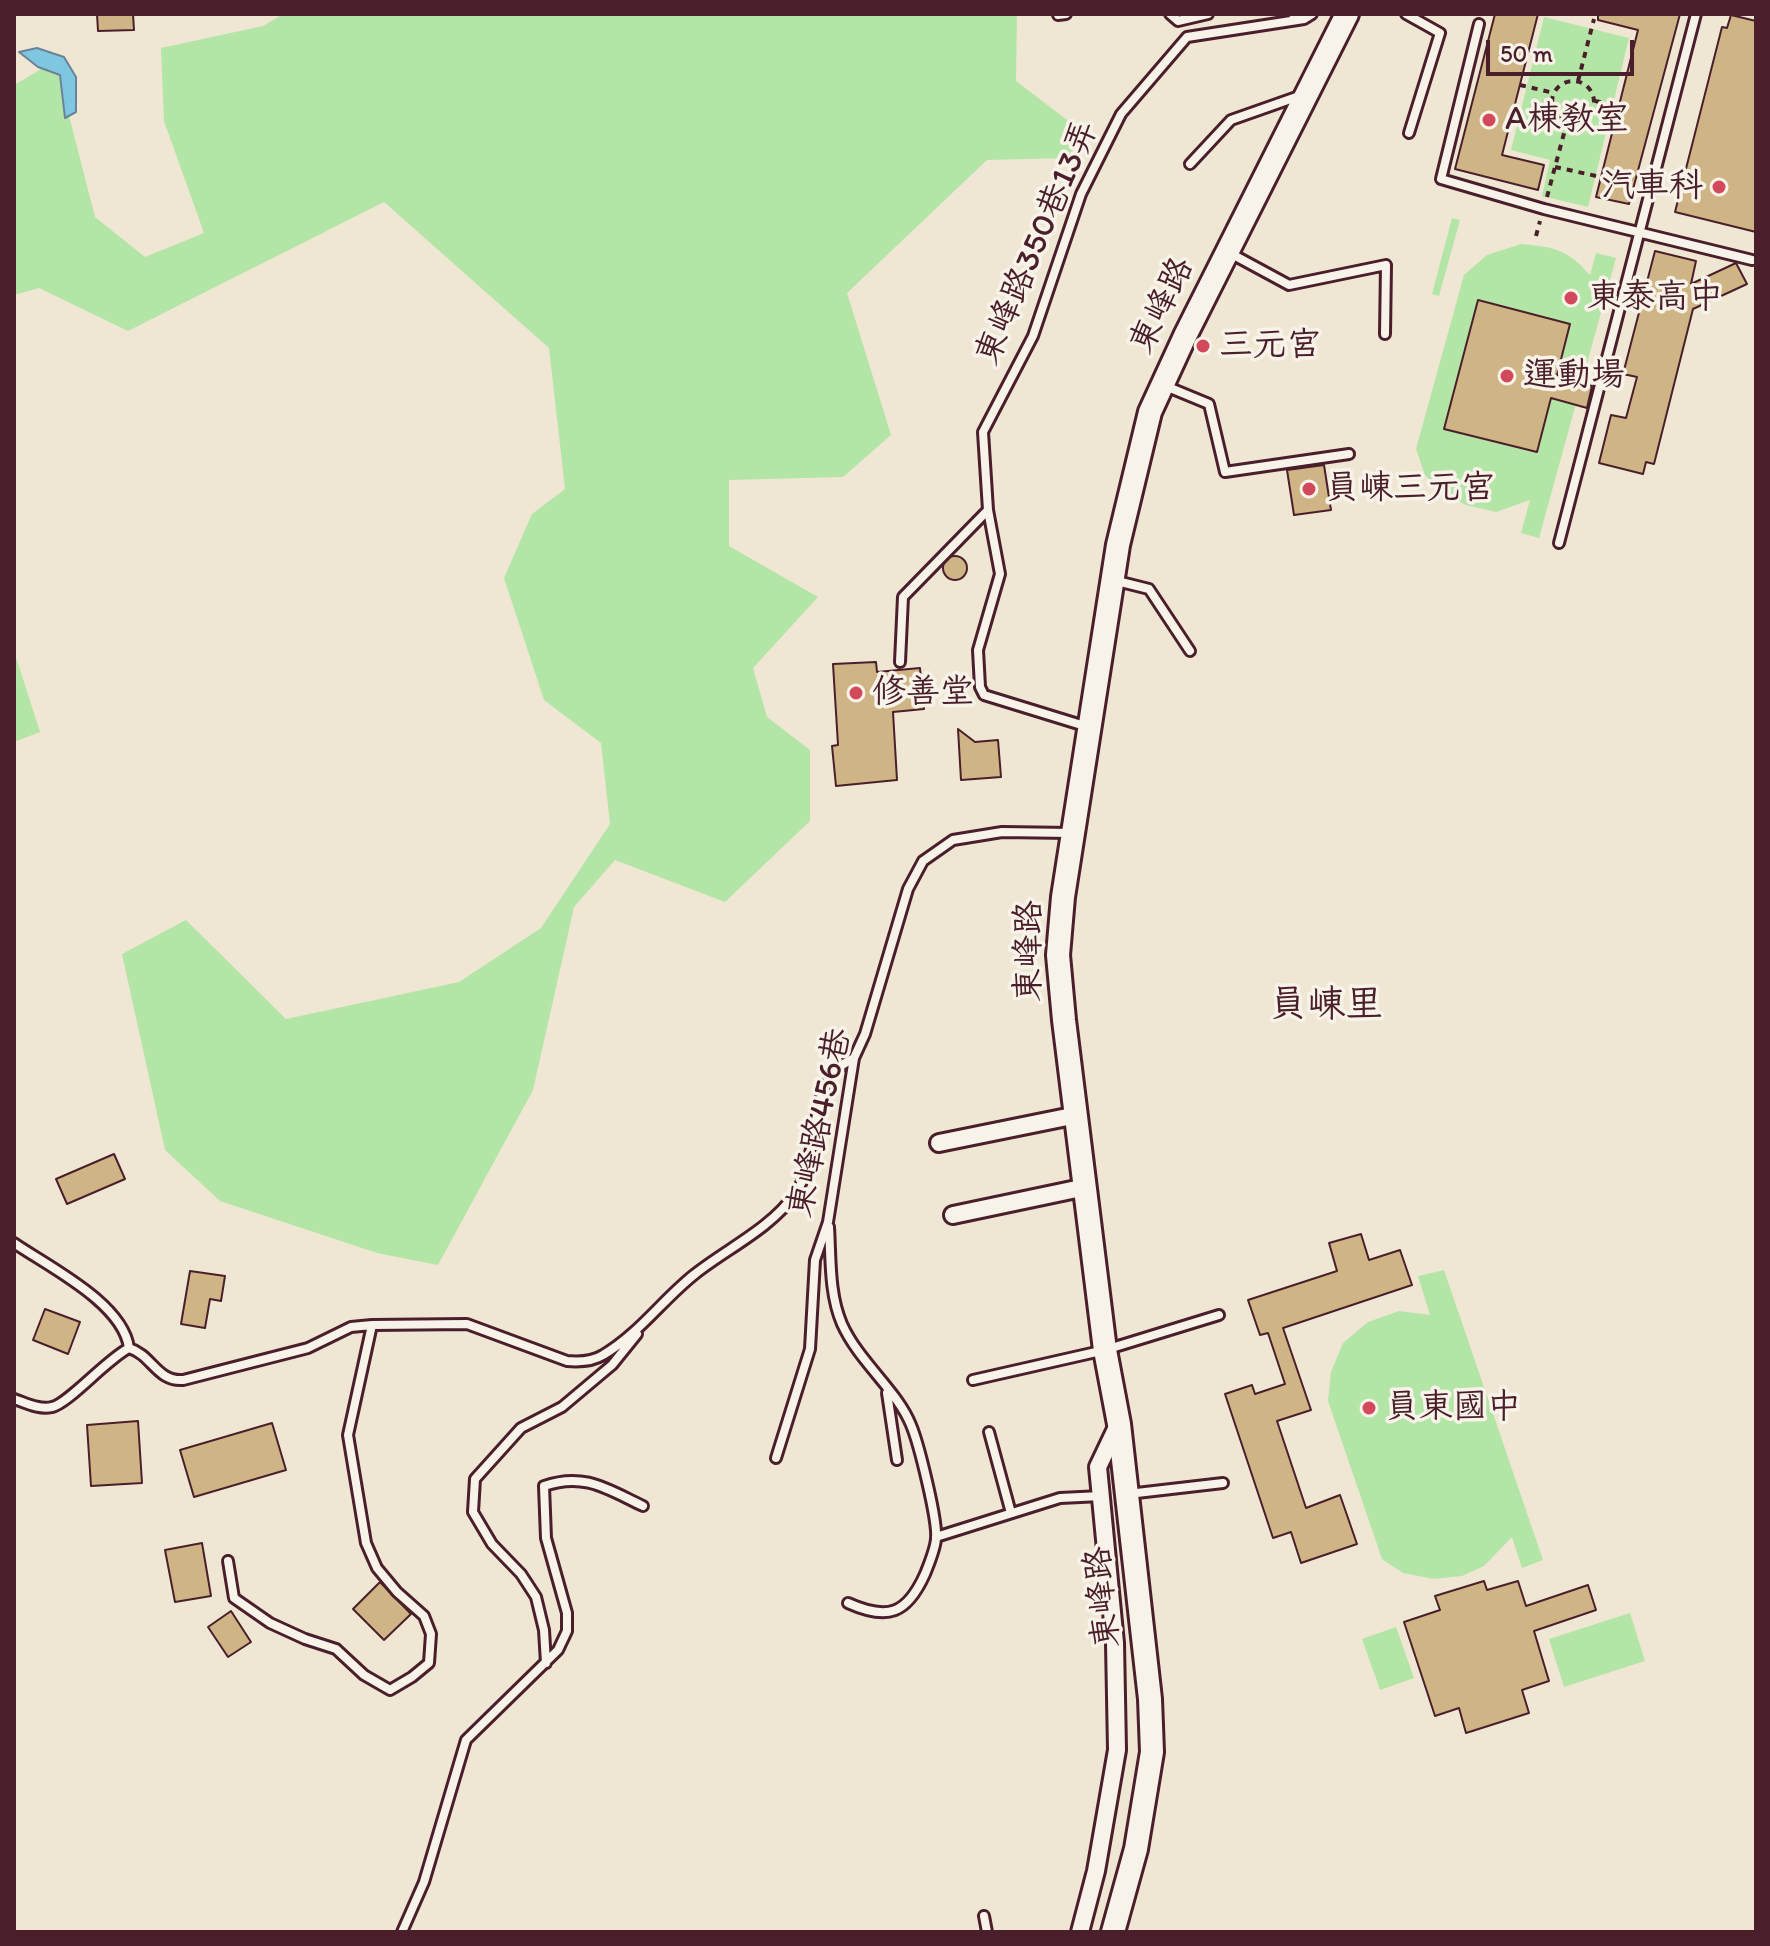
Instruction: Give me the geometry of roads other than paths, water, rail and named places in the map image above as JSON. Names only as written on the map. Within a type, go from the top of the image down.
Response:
[{"type":"main road","name":"東峰路","points":[[1113,1932],[1136,1849],[1152,1752],[1150,1699],[1119,1424],[1105,1350],[1058,955],[1072,833],[1112,579],[1133,474],[1150,412],[1347,14]]},
{"type":"street","points":[[939,1143],[1077,1115]]},
{"type":"street","points":[[953,1215],[1086,1187]]},
{"type":"street","points":[[1080,1932],[1099,1857],[1117,1750],[1115,1643],[1098,1467],[1119,1424]]},
{"type":"lane","points":[[1058,15],[1066,14]]},
{"type":"lane","points":[[1170,14],[1178,21],[1208,14]]},
{"type":"lane","points":[[1293,14],[1308,16]]},
{"type":"lane","points":[[1406,14],[1440,33],[1409,133]]},
{"type":"lane","points":[[1559,543],[1696,14]]},
{"type":"lane","name":"東峰路350巷13弄","points":[[1089,727],[984,695],[980,687],[978,650],[1000,574],[988,510],[983,432],[1033,336],[1081,194],[1121,114],[1187,37],[1308,16]]},
{"type":"lane","points":[[1479,24],[1441,179],[1544,209],[1752,260]]},
{"type":"lane","points":[[1190,164],[1231,120],[1306,94]]},
{"type":"lane","points":[[1227,252],[1289,285],[1386,265],[1385,334]]},
{"type":"lane","points":[[1163,384],[1209,404],[1225,472],[1349,454]]},
{"type":"lane","points":[[900,662],[903,597],[988,510]]},
{"type":"lane","points":[[1112,579],[1149,589],[1190,651]]},
{"type":"lane","name":"東峰路456巷","points":[[776,1458],[810,1349],[815,1260],[828,1222],[854,1058],[865,1034],[908,889],[923,861],[953,840],[1002,832],[1072,833]]},
{"type":"lane","points":[[14,1399],[42,1407],[62,1403],[117,1354],[129,1348],[140,1351],[165,1377],[172,1381],[183,1380],[308,1348],[351,1327],[372,1325],[467,1324],[487,1329],[548,1356],[583,1362],[600,1357],[650,1318],[693,1276],[769,1221],[796,1193],[804,1176],[825,1085],[835,1071],[854,1058]]},
{"type":"lane","points":[[828,1222],[838,1312],[861,1358],[911,1423],[924,1471],[936,1537],[915,1595],[902,1609],[883,1613],[866,1611],[848,1603]]},
{"type":"lane","points":[[14,1243],[107,1307],[128,1336],[129,1348]]},
{"type":"lane","points":[[973,1380],[1105,1350],[1219,1315]]},
{"type":"lane","points":[[546,1663],[544,1630],[536,1597],[521,1574],[492,1544],[473,1512],[475,1479],[521,1428],[562,1407],[612,1365],[650,1318]]},
{"type":"lane","points":[[228,1561],[234,1598],[270,1623],[336,1649],[364,1675],[390,1690],[429,1663],[431,1634],[424,1616],[397,1592],[377,1568],[366,1543],[348,1435],[372,1325]]},
{"type":"lane","points":[[886,1388],[897,1460]]},
{"type":"lane","points":[[989,1432],[1011,1513]]},
{"type":"lane","points":[[402,1932],[424,1882],[466,1740],[546,1663],[558,1650],[567,1631],[567,1613],[546,1538],[544,1486],[565,1479],[598,1484],[643,1506]]},
{"type":"lane","points":[[1127,1494],[1223,1483]]},
{"type":"lane","points":[[936,1537],[1060,1498],[1101,1496]]},
{"type":"lane","points":[[984,1916],[987,1932]]},
{"type":"water","points":[[37,48],[64,57],[76,77],[76,112],[65,118],[60,75],[38,67],[19,52]]},
{"type":"place","name":"A棟教室","points":[[1489,120]]},
{"type":"place","name":"汽車科","points":[[1719,187]]},
{"type":"place","name":"東泰高中","points":[[1571,298]]},
{"type":"place","name":"三元宮","points":[[1203,346]]},
{"type":"place","name":"運動場","points":[[1507,376]]},
{"type":"place","name":"員崠三元宮","points":[[1309,489]]},
{"type":"place","name":"修善堂","points":[[856,693]]},
{"type":"place","name":"員東國中","points":[[1369,1408]]},
{"type":"district","name":"員崠里","points":[[1326,1006]]}]
